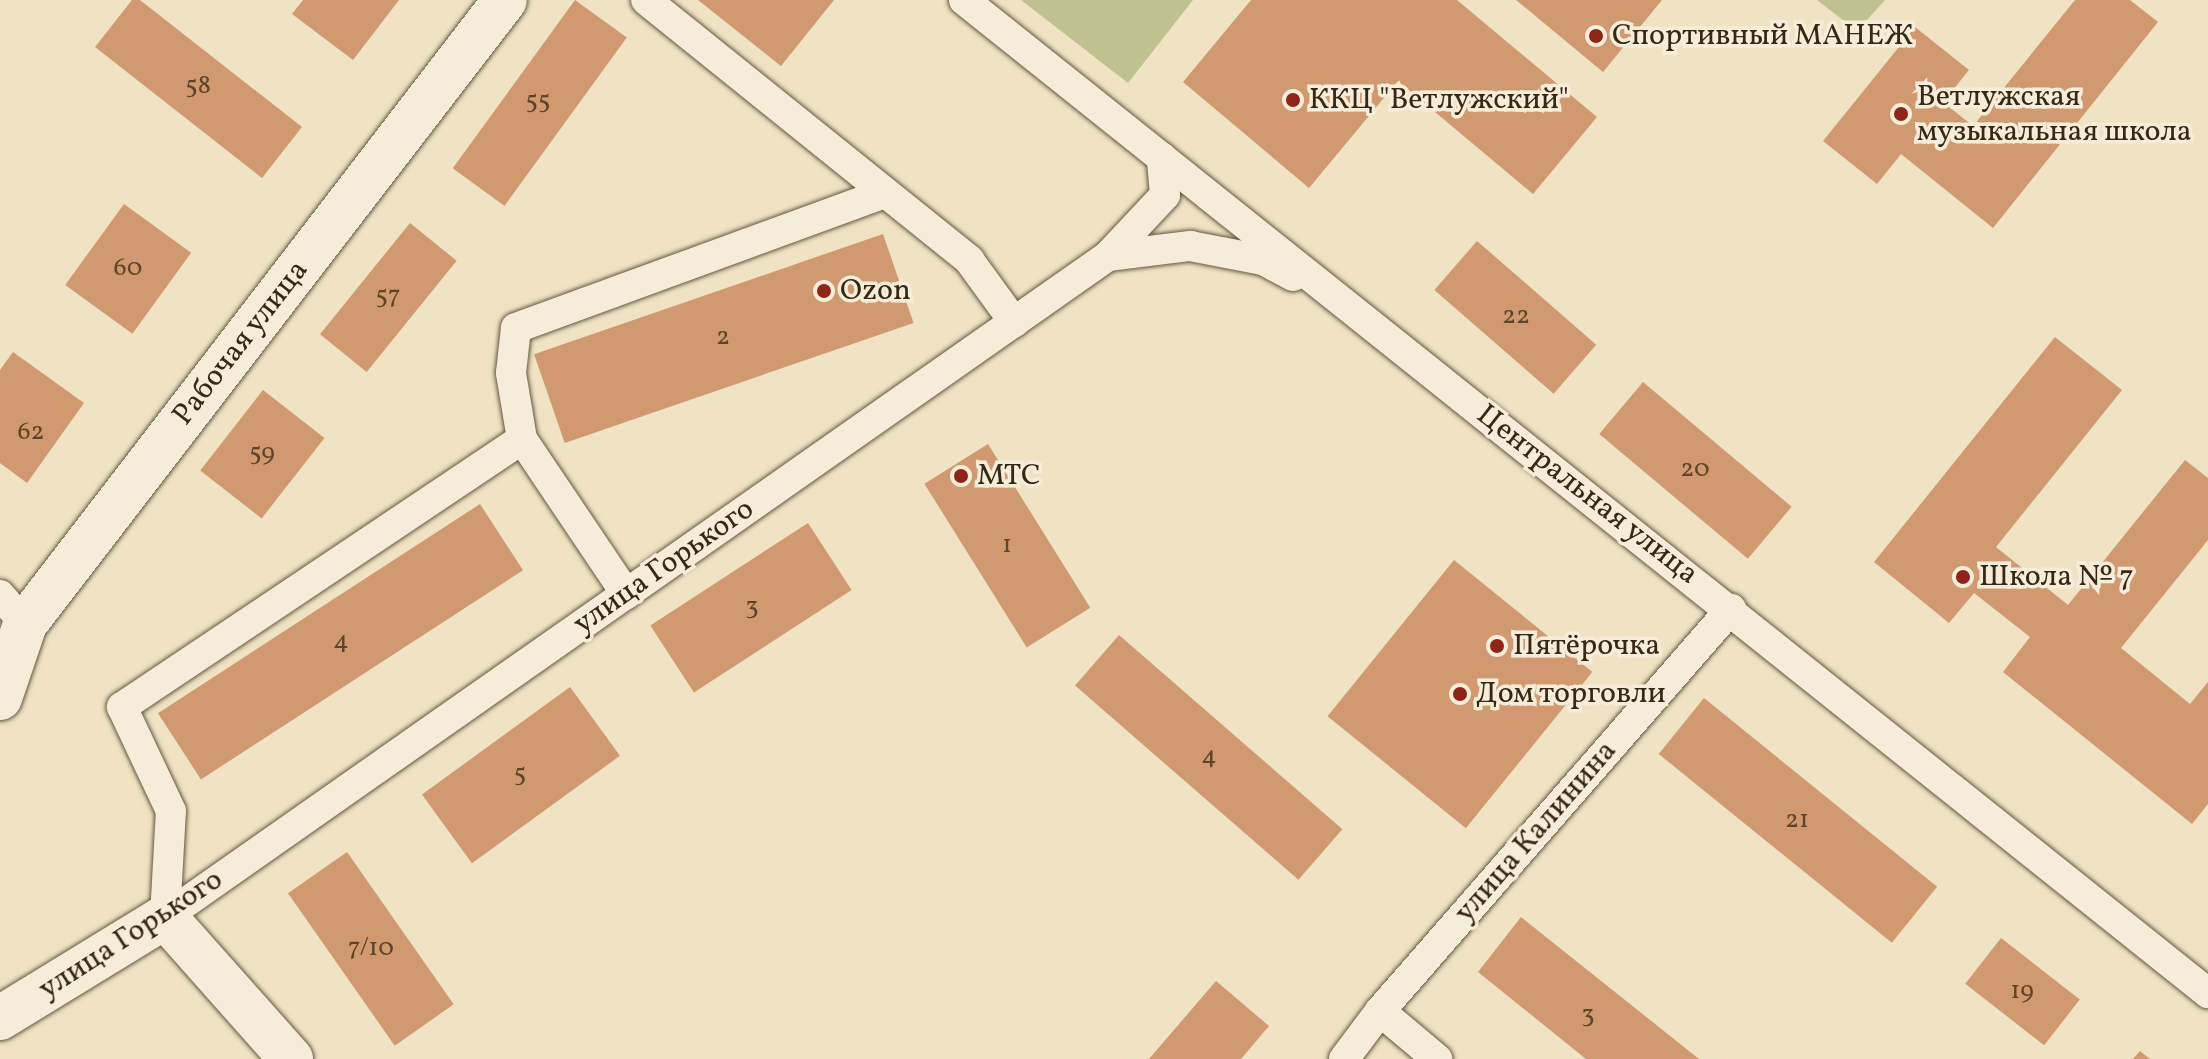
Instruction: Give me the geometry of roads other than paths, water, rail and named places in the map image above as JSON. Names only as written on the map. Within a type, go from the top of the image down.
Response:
[{"type":"street","name":"Рабочая улица","points":[[0,698],[12,609],[505,0]]},
{"type":"street","points":[[646,0],[883,194],[969,260],[1014,322]]},
{"type":"street","name":"Центральная улица","points":[[964,0],[1731,609],[2208,993]]},
{"type":"street","points":[[1108,256],[1165,195],[1162,157]]},
{"type":"street","points":[[626,594],[522,439],[511,373],[516,328],[883,194]]},
{"type":"street","name":"улица Горького","points":[[0,1018],[165,917],[1108,256],[1190,246],[1263,260],[1355,310]]},
{"type":"street","points":[[291,1059],[165,917],[171,811],[122,707],[522,439]]},
{"type":"street","name":"улица Калинина","points":[[1344,1059],[1380,1011],[1731,609]]},
{"type":"street","points":[[1380,1011],[1437,1059]]},
{"type":"place","name":"Спортивный МАНЕЖ","points":[[1596,36]]},
{"type":"place","name":"ККЦ \"Ветлужский\"","points":[[1293,100]]},
{"type":"place","name":"Ветлужская музыкальная школа","points":[[1901,114]]},
{"type":"place","name":"Ozon","points":[[824,291]]},
{"type":"place","name":"МТС","points":[[961,476]]},
{"type":"place","name":"Школа № 7","points":[[1963,577]]},
{"type":"place","name":"Пятёрочка","points":[[1497,646]]},
{"type":"place","name":"Дом торговли","points":[[1460,694]]}]
